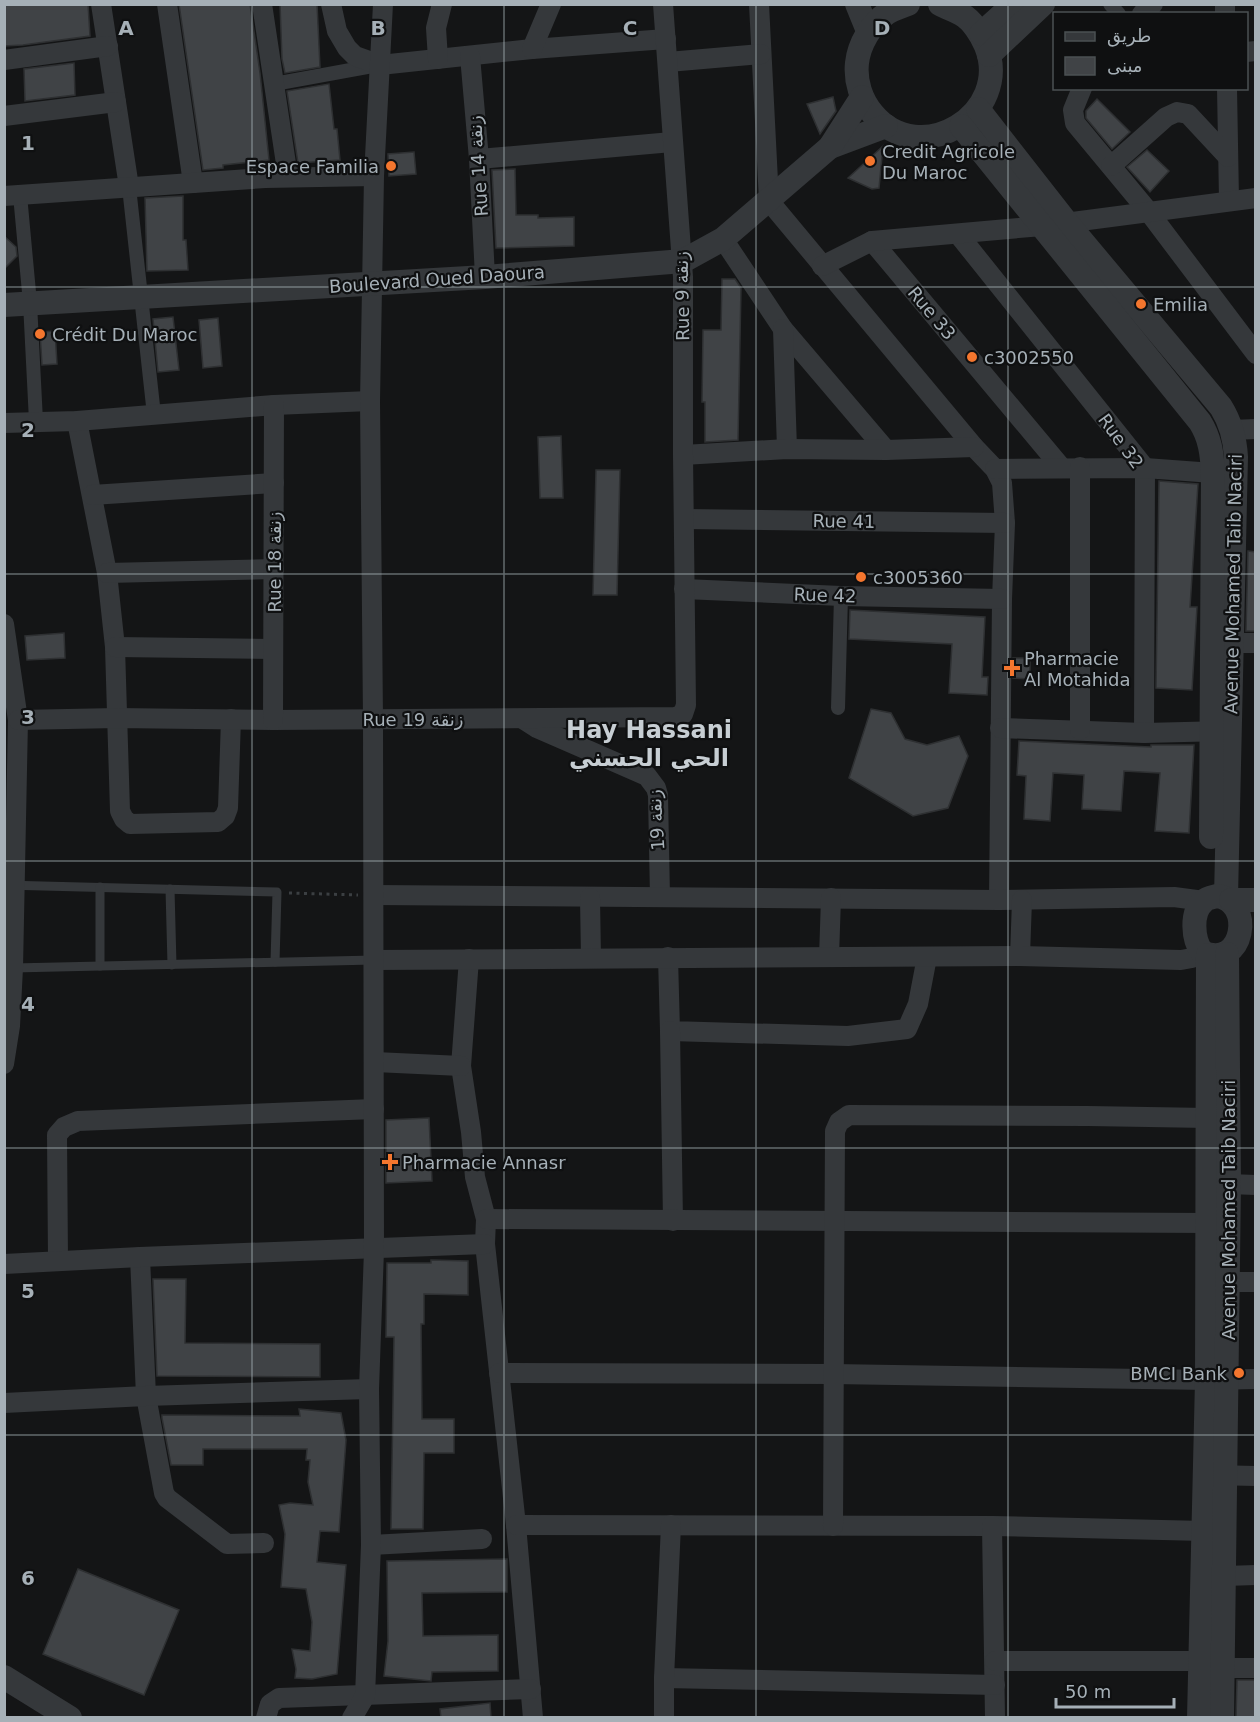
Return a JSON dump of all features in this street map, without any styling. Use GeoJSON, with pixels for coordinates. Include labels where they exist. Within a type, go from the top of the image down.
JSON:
{"type":"FeatureCollection","features":[{"type":"Feature","properties":{"kind":"street"},"geometry":{"type":"LineString","coordinates":[[101,4],[129,187],[154,415]]}},
{"type":"Feature","properties":{"kind":"street"},"geometry":{"type":"LineString","coordinates":[[167,4],[193,183]]}},
{"type":"Feature","properties":{"kind":"street"},"geometry":{"type":"LineString","coordinates":[[262,4],[288,177]]}},
{"type":"Feature","properties":{"kind":"street"},"geometry":{"type":"LineString","coordinates":[[331,4],[337,31],[347,48],[355,56],[380,65]]}},
{"type":"Feature","properties":{"kind":"street"},"geometry":{"type":"LineString","coordinates":[[352,1718],[365,1696],[371,1545],[369,1389],[374,1250],[375,1062],[370,401],[374,176],[383,4]]}},
{"type":"Feature","properties":{"kind":"street"},"geometry":{"type":"LineString","coordinates":[[438,59],[436,28],[442,4]]}},
{"type":"Feature","properties":{"kind":"street"},"geometry":{"type":"LineString","coordinates":[[531,49],[551,4]]}},
{"type":"Feature","properties":{"kind":"street","name":"Rue 9 زنقة"},"geometry":{"type":"LineString","coordinates":[[663,4],[683,261],[684,589]]}},
{"type":"Feature","properties":{"kind":"street"},"geometry":{"type":"LineString","coordinates":[[759,4],[769,201],[974,447],[995,469],[1002,483],[1005,523],[999,900]]}},
{"type":"Feature","properties":{"kind":"street"},"geometry":{"type":"LineString","coordinates":[[857,4],[868,31]]}},
{"type":"Feature","properties":{"kind":"street"},"geometry":{"type":"LineString","coordinates":[[908,4],[887,13],[868,31],[860,46],[856,64],[857,81],[868,108],[886,126],[904,134],[923,137],[943,134],[961,126],[978,109],[987,92],[991,73],[985,44],[963,15],[940,4]]}},
{"type":"Feature","properties":{"kind":"street"},"geometry":{"type":"LineString","coordinates":[[985,44],[1014,4]]}},
{"type":"Feature","properties":{"kind":"street"},"geometry":{"type":"LineString","coordinates":[[985,44],[1043,4]]}},
{"type":"Feature","properties":{"kind":"street"},"geometry":{"type":"LineString","coordinates":[[274,84],[380,65],[531,49],[666,39]]}},
{"type":"Feature","properties":{"kind":"street"},"geometry":{"type":"LineString","coordinates":[[4,60],[108,46]]}},
{"type":"Feature","properties":{"kind":"street"},"geometry":{"type":"LineString","coordinates":[[668,62],[761,54]]}},
{"type":"Feature","properties":{"kind":"street","name":"Rue 14 زنقة"},"geometry":{"type":"LineString","coordinates":[[470,56],[479,159],[485,277]]}},
{"type":"Feature","properties":{"kind":"street"},"geometry":{"type":"LineString","coordinates":[[1081,90],[1073,110],[1075,123],[1149,211],[1256,354]]}},
{"type":"Feature","properties":{"kind":"street"},"geometry":{"type":"LineString","coordinates":[[1227,90],[1229,200]]}},
{"type":"Feature","properties":{"kind":"street","name":"Boulevard Oued Daoura"},"geometry":{"type":"LineString","coordinates":[[4,305],[485,277],[683,261],[723,239],[830,147],[862,98]]}},
{"type":"Feature","properties":{"kind":"street"},"geometry":{"type":"LineString","coordinates":[[4,116],[116,102]]}},
{"type":"Feature","properties":{"kind":"street","name":"Avenue Mohamed Taib Naciri"},"geometry":{"type":"LineString","coordinates":[[978,109],[1067,223],[1229,419],[1244,430],[1236,457],[1244,643],[1221,731]]}},
{"type":"Feature","properties":{"kind":"street"},"geometry":{"type":"LineString","coordinates":[[1111,166],[1166,117],[1177,112],[1188,114],[1228,157]]}},
{"type":"Feature","properties":{"kind":"street","name":"Boulevard Oued Daoura"},"geometry":{"type":"LineString","coordinates":[[830,147],[886,126]]}},
{"type":"Feature","properties":{"kind":"street","name":"Avenue Mohamed Taib Naciri"},"geometry":{"type":"LineString","coordinates":[[961,126],[1200,422],[1212,448],[1221,731],[1218,899]]}},
{"type":"Feature","properties":{"kind":"street"},"geometry":{"type":"LineString","coordinates":[[479,159],[672,142]]}},
{"type":"Feature","properties":{"kind":"street"},"geometry":{"type":"LineString","coordinates":[[36,421],[30,303],[12,195],[288,177],[374,176]]}},
{"type":"Feature","properties":{"kind":"street"},"geometry":{"type":"LineString","coordinates":[[822,266],[872,241],[1042,226],[1256,198]]}},
{"type":"Feature","properties":{"kind":"street","name":"Rue 32"},"geometry":{"type":"LineString","coordinates":[[958,234],[1144,468],[1144,733]]}},
{"type":"Feature","properties":{"kind":"street"},"geometry":{"type":"LineString","coordinates":[[723,239],[783,329],[886,450]]}},
{"type":"Feature","properties":{"kind":"street","name":"Rue 33"},"geometry":{"type":"LineString","coordinates":[[872,241],[1070,467]]}},
{"type":"Feature","properties":{"kind":"street"},"geometry":{"type":"LineString","coordinates":[[783,329],[787,449]]}},
{"type":"Feature","properties":{"kind":"street"},"geometry":{"type":"LineString","coordinates":[[4,423],[370,401]]}},
{"type":"Feature","properties":{"kind":"street","name":"Rue 18 زنقة"},"geometry":{"type":"LineString","coordinates":[[273,720],[274,405]]}},
{"type":"Feature","properties":{"kind":"street"},"geometry":{"type":"LineString","coordinates":[[78,420],[107,573],[115,647],[120,812],[124,819],[130,824],[218,822],[225,816],[228,808],[231,719]]}},
{"type":"Feature","properties":{"kind":"street"},"geometry":{"type":"LineString","coordinates":[[683,455],[787,449],[886,450],[974,447]]}},
{"type":"Feature","properties":{"kind":"street"},"geometry":{"type":"LineString","coordinates":[[1070,467],[1080,730]]}},
{"type":"Feature","properties":{"kind":"street"},"geometry":{"type":"LineString","coordinates":[[995,469],[1144,468],[1213,472]]}},
{"type":"Feature","properties":{"kind":"street"},"geometry":{"type":"LineString","coordinates":[[92,495],[274,483]]}},
{"type":"Feature","properties":{"kind":"street","name":"Rue 41"},"geometry":{"type":"LineString","coordinates":[[684,519],[1005,523]]}},
{"type":"Feature","properties":{"kind":"street"},"geometry":{"type":"LineString","coordinates":[[107,573],[274,569]]}},
{"type":"Feature","properties":{"kind":"street","name":"Rue 19 زنقة"},"geometry":{"type":"LineString","coordinates":[[18,720],[679,717],[683,714],[686,705],[684,589]]}},
{"type":"Feature","properties":{"kind":"street","name":"Rue 42"},"geometry":{"type":"LineString","coordinates":[[684,589],[1002,600]]}},
{"type":"Feature","properties":{"kind":"street"},"geometry":{"type":"LineString","coordinates":[[838,708],[841,596]]}},
{"type":"Feature","properties":{"kind":"street"},"geometry":{"type":"LineString","coordinates":[[4,624],[10,696],[18,720],[10,885],[10,1026],[4,1064]]}},
{"type":"Feature","properties":{"kind":"street"},"geometry":{"type":"LineString","coordinates":[[115,647],[273,648]]}},
{"type":"Feature","properties":{"kind":"street","name":"19 زنقة"},"geometry":{"type":"LineString","coordinates":[[522,719],[537,728],[647,776],[653,781],[658,795],[660,897]]}},
{"type":"Feature","properties":{"kind":"street"},"geometry":{"type":"LineString","coordinates":[[1000,728],[1144,733],[1221,731]]}},
{"type":"Feature","properties":{"kind":"street"},"geometry":{"type":"LineString","coordinates":[[374,895],[999,900],[1174,897],[1256,900]]}},
{"type":"Feature","properties":{"kind":"street"},"geometry":{"type":"LineString","coordinates":[[590,898],[591,958]]}},
{"type":"Feature","properties":{"kind":"street"},"geometry":{"type":"LineString","coordinates":[[829,957],[831,898]]}},
{"type":"Feature","properties":{"kind":"street"},"geometry":{"type":"LineString","coordinates":[[374,960],[1020,956],[1181,960],[1225,951],[1238,939],[1240,926],[1238,911],[1218,899]]}},
{"type":"Feature","properties":{"kind":"street"},"geometry":{"type":"LineString","coordinates":[[1218,899],[1197,910],[1196,938],[1225,951]]}},
{"type":"Feature","properties":{"kind":"street"},"geometry":{"type":"LineString","coordinates":[[1020,956],[1022,900]]}},
{"type":"Feature","properties":{"kind":"street","name":"Avenue Mohamed Taib Naciri"},"geometry":{"type":"LineString","coordinates":[[1199,1718],[1211,1665],[1225,1575],[1216,1475],[1217,1380],[1208,1223],[1208,1119],[1225,951]]}},
{"type":"Feature","properties":{"kind":"street","name":"Avenue Mohamed Taib Naciri"},"geometry":{"type":"LineString","coordinates":[[1217,1380],[1228,1282],[1229,1184],[1225,951]]}},
{"type":"Feature","properties":{"kind":"street"},"geometry":{"type":"LineString","coordinates":[[668,957],[673,1221]]}},
{"type":"Feature","properties":{"kind":"street"},"geometry":{"type":"LineString","coordinates":[[670,1031],[848,1036],[907,1029],[918,1004],[927,957]]}},
{"type":"Feature","properties":{"kind":"street"},"geometry":{"type":"LineString","coordinates":[[469,959],[461,1066],[475,1177],[486,1220],[485,1244],[516,1525],[533,1718]]}},
{"type":"Feature","properties":{"kind":"street"},"geometry":{"type":"LineString","coordinates":[[375,1062],[461,1066]]}},
{"type":"Feature","properties":{"kind":"street"},"geometry":{"type":"LineString","coordinates":[[58,1260],[57,1135],[64,1127],[78,1121],[374,1109]]}},
{"type":"Feature","properties":{"kind":"street"},"geometry":{"type":"LineString","coordinates":[[833,1526],[835,1131],[839,1122],[849,1115],[1208,1119]]}},
{"type":"Feature","properties":{"kind":"street"},"geometry":{"type":"LineString","coordinates":[[1229,1184],[1256,1185]]}},
{"type":"Feature","properties":{"kind":"street"},"geometry":{"type":"LineString","coordinates":[[486,1220],[1208,1223]]}},
{"type":"Feature","properties":{"kind":"street"},"geometry":{"type":"LineString","coordinates":[[4,1264],[485,1244]]}},
{"type":"Feature","properties":{"kind":"street"},"geometry":{"type":"LineString","coordinates":[[141,1257],[146,1396],[162,1488],[167,1498],[227,1544],[264,1543]]}},
{"type":"Feature","properties":{"kind":"street"},"geometry":{"type":"LineString","coordinates":[[1228,1282],[1256,1282]]}},
{"type":"Feature","properties":{"kind":"street"},"geometry":{"type":"LineString","coordinates":[[499,1373],[1256,1379]]}},
{"type":"Feature","properties":{"kind":"street"},"geometry":{"type":"LineString","coordinates":[[4,1403],[369,1389]]}},
{"type":"Feature","properties":{"kind":"street"},"geometry":{"type":"LineString","coordinates":[[1216,1475],[1256,1476]]}},
{"type":"Feature","properties":{"kind":"street","name":"Avenue Mohamed Taib Naciri"},"geometry":{"type":"LineString","coordinates":[[1216,1475],[1204,1532],[1211,1665],[1222,1718]]}},
{"type":"Feature","properties":{"kind":"street"},"geometry":{"type":"LineString","coordinates":[[516,1525],[992,1526],[1204,1532]]}},
{"type":"Feature","properties":{"kind":"street"},"geometry":{"type":"LineString","coordinates":[[664,1718],[671,1525]]}},
{"type":"Feature","properties":{"kind":"street"},"geometry":{"type":"LineString","coordinates":[[992,1526],[995,1718]]}},
{"type":"Feature","properties":{"kind":"street"},"geometry":{"type":"LineString","coordinates":[[371,1545],[482,1539]]}},
{"type":"Feature","properties":{"kind":"street"},"geometry":{"type":"LineString","coordinates":[[1225,1575],[1256,1575]]}},
{"type":"Feature","properties":{"kind":"street"},"geometry":{"type":"LineString","coordinates":[[995,1661],[1256,1668]]}},
{"type":"Feature","properties":{"kind":"street"},"geometry":{"type":"LineString","coordinates":[[4,1677],[70,1718]]}},
{"type":"Feature","properties":{"kind":"street"},"geometry":{"type":"LineString","coordinates":[[664,1678],[995,1685]]}},
{"type":"Feature","properties":{"kind":"street"},"geometry":{"type":"LineString","coordinates":[[266,1718],[270,1704],[279,1698],[531,1689]]}},
{"type":"Feature","properties":{"kind":"street"},"geometry":{"type":"LineString","coordinates":[[4,1696],[39,1718]]}},
{"type":"Feature","properties":{"kind":"lane"},"geometry":{"type":"LineString","coordinates":[[10,885],[277,892],[275,962]]}},
{"type":"Feature","properties":{"kind":"lane"},"geometry":{"type":"LineString","coordinates":[[100,887],[100,966]]}},
{"type":"Feature","properties":{"kind":"lane"},"geometry":{"type":"LineString","coordinates":[[170,889],[172,964]]}},
{"type":"Feature","properties":{"kind":"lane"},"geometry":{"type":"LineString","coordinates":[[9,968],[374,960]]}},
{"type":"Feature","properties":{"kind":"path"},"geometry":{"type":"LineString","coordinates":[[277,892],[374,895]]}},
{"type":"Feature","properties":{"kind":"building"},"geometry":{"type":"Polygon","coordinates":[[[4,4],[88,4],[90,36],[4,46],[4,4]]]}},
{"type":"Feature","properties":{"kind":"building"},"geometry":{"type":"Polygon","coordinates":[[[179,4],[250,4],[269,160],[223,165],[223,168],[203,170],[179,4]]]}},
{"type":"Feature","properties":{"kind":"building"},"geometry":{"type":"Polygon","coordinates":[[[280,4],[317,4],[320,67],[285,73],[282,59],[280,4]]]}},
{"type":"Feature","properties":{"kind":"building"},"geometry":{"type":"Polygon","coordinates":[[[74,63],[75,95],[25,101],[24,69],[74,63]]]}},
{"type":"Feature","properties":{"kind":"building"},"geometry":{"type":"Polygon","coordinates":[[[329,84],[340,160],[298,163],[287,91],[329,84]]]}},
{"type":"Feature","properties":{"kind":"building"},"geometry":{"type":"Polygon","coordinates":[[[833,97],[836,111],[820,134],[807,104],[833,97]]]}},
{"type":"Feature","properties":{"kind":"building"},"geometry":{"type":"Polygon","coordinates":[[[1097,99],[1130,132],[1112,149],[1086,118],[1086,111],[1097,99]]]}},
{"type":"Feature","properties":{"kind":"building"},"geometry":{"type":"Polygon","coordinates":[[[883,146],[879,188],[872,189],[848,178],[883,146]]]}},
{"type":"Feature","properties":{"kind":"building"},"geometry":{"type":"Polygon","coordinates":[[[1147,150],[1169,171],[1150,192],[1127,167],[1147,150]]]}},
{"type":"Feature","properties":{"kind":"building"},"geometry":{"type":"Polygon","coordinates":[[[414,152],[416,174],[389,176],[388,154],[414,152]]]}},
{"type":"Feature","properties":{"kind":"building"},"geometry":{"type":"Polygon","coordinates":[[[515,169],[516,215],[538,215],[538,218],[574,217],[574,246],[496,248],[492,170],[515,169]]]}},
{"type":"Feature","properties":{"kind":"building"},"geometry":{"type":"Polygon","coordinates":[[[183,196],[183,240],[186,240],[188,270],[147,271],[145,198],[183,196]]]}},
{"type":"Feature","properties":{"kind":"building"},"geometry":{"type":"Polygon","coordinates":[[[4,236],[16,247],[17,256],[4,269],[4,236]]]}},
{"type":"Feature","properties":{"kind":"building"},"geometry":{"type":"Polygon","coordinates":[[[722,279],[735,279],[741,288],[738,440],[705,442],[705,402],[702,402],[703,330],[721,330],[722,279]]]}},
{"type":"Feature","properties":{"kind":"building"},"geometry":{"type":"Polygon","coordinates":[[[173,317],[179,370],[158,372],[153,319],[173,317]]]}},
{"type":"Feature","properties":{"kind":"building"},"geometry":{"type":"Polygon","coordinates":[[[218,318],[222,366],[203,368],[199,320],[218,318]]]}},
{"type":"Feature","properties":{"kind":"building"},"geometry":{"type":"Polygon","coordinates":[[[55,331],[57,364],[42,365],[40,332],[55,331]]]}},
{"type":"Feature","properties":{"kind":"building"},"geometry":{"type":"Polygon","coordinates":[[[561,436],[563,498],[540,498],[538,437],[561,436]]]}},
{"type":"Feature","properties":{"kind":"building"},"geometry":{"type":"Polygon","coordinates":[[[596,470],[620,470],[617,595],[593,595],[596,470]]]}},
{"type":"Feature","properties":{"kind":"building"},"geometry":{"type":"Polygon","coordinates":[[[1159,481],[1198,484],[1190,607],[1197,607],[1192,690],[1156,688],[1159,481]]]}},
{"type":"Feature","properties":{"kind":"building"},"geometry":{"type":"Polygon","coordinates":[[[1248,551],[1256,552],[1256,631],[1246,631],[1248,551]]]}},
{"type":"Feature","properties":{"kind":"building"},"geometry":{"type":"Polygon","coordinates":[[[850,610],[985,617],[982,677],[988,677],[987,695],[949,693],[952,644],[849,639],[850,610]]]}},
{"type":"Feature","properties":{"kind":"building"},"geometry":{"type":"Polygon","coordinates":[[[64,633],[65,658],[27,660],[25,636],[64,633]]]}},
{"type":"Feature","properties":{"kind":"building"},"geometry":{"type":"Polygon","coordinates":[[[1013,658],[1030,658],[1030,679],[1013,678],[1013,658]]]}},
{"type":"Feature","properties":{"kind":"building"},"geometry":{"type":"Polygon","coordinates":[[[871,709],[891,713],[905,739],[927,745],[959,736],[968,756],[948,808],[913,816],[849,778],[871,709]]]}},
{"type":"Feature","properties":{"kind":"building"},"geometry":{"type":"Polygon","coordinates":[[[1019,741],[1151,747],[1151,745],[1194,745],[1189,833],[1155,831],[1160,773],[1124,771],[1121,811],[1082,809],[1084,775],[1053,773],[1050,821],[1024,819],[1026,776],[1017,775],[1019,741]]]}},
{"type":"Feature","properties":{"kind":"building"},"geometry":{"type":"Polygon","coordinates":[[[429,1118],[432,1181],[386,1183],[386,1120],[429,1118]]]}},
{"type":"Feature","properties":{"kind":"building"},"geometry":{"type":"Polygon","coordinates":[[[431,1260],[468,1261],[468,1295],[424,1294],[424,1324],[421,1324],[422,1419],[454,1419],[454,1453],[424,1453],[423,1529],[391,1529],[394,1337],[386,1337],[387,1263],[431,1263],[431,1260]]]}},
{"type":"Feature","properties":{"kind":"building"},"geometry":{"type":"Polygon","coordinates":[[[153,1279],[186,1279],[185,1343],[320,1344],[320,1377],[157,1376],[153,1279]]]}},
{"type":"Feature","properties":{"kind":"building"},"geometry":{"type":"Polygon","coordinates":[[[299,1409],[341,1413],[346,1440],[339,1532],[320,1531],[317,1562],[346,1565],[337,1674],[312,1679],[295,1678],[296,1669],[292,1649],[310,1651],[312,1622],[306,1589],[281,1587],[285,1534],[279,1505],[290,1503],[313,1505],[308,1482],[310,1460],[306,1460],[307,1449],[203,1449],[203,1465],[171,1465],[162,1418],[162,1415],[300,1416],[299,1409]]]}},
{"type":"Feature","properties":{"kind":"building"},"geometry":{"type":"Polygon","coordinates":[[[507,1559],[507,1592],[422,1593],[423,1636],[498,1635],[498,1671],[432,1672],[431,1681],[384,1676],[388,1641],[387,1561],[507,1559]]]}},
{"type":"Feature","properties":{"kind":"building"},"geometry":{"type":"Polygon","coordinates":[[[78,1569],[179,1610],[144,1695],[43,1654],[78,1569]]]}},
{"type":"Feature","properties":{"kind":"building"},"geometry":{"type":"Polygon","coordinates":[[[1237,1680],[1256,1680],[1256,1718],[1236,1718],[1237,1680]]]}},
{"type":"Feature","properties":{"kind":"building"},"geometry":{"type":"Polygon","coordinates":[[[490,1703],[491,1718],[441,1718],[440,1709],[490,1703]]]}},
{"type":"Feature","properties":{"kind":"place","name":"Credit Agricole Du Maroc"},"geometry":{"type":"Point","coordinates":[870,161]}},
{"type":"Feature","properties":{"kind":"place","name":"Espace Familia"},"geometry":{"type":"Point","coordinates":[391,166]}},
{"type":"Feature","properties":{"kind":"place","name":"Emilia"},"geometry":{"type":"Point","coordinates":[1141,304]}},
{"type":"Feature","properties":{"kind":"place","name":"Crédit Du Maroc"},"geometry":{"type":"Point","coordinates":[40,334]}},
{"type":"Feature","properties":{"kind":"place","name":"c3002550"},"geometry":{"type":"Point","coordinates":[972,357]}},
{"type":"Feature","properties":{"kind":"place","name":"c3005360"},"geometry":{"type":"Point","coordinates":[861,577]}},
{"type":"Feature","properties":{"kind":"place","name":"Pharmacie Al Motahida"},"geometry":{"type":"Point","coordinates":[1012,668]}},
{"type":"Feature","properties":{"kind":"place","name":"Pharmacie Annasr"},"geometry":{"type":"Point","coordinates":[390,1162]}},
{"type":"Feature","properties":{"kind":"place","name":"BMCI Bank"},"geometry":{"type":"Point","coordinates":[1239,1373]}},
{"type":"Feature","properties":{"kind":"district","name":"Hay Hassani الحي الحسني"},"geometry":{"type":"Point","coordinates":[649,744]}}]}
